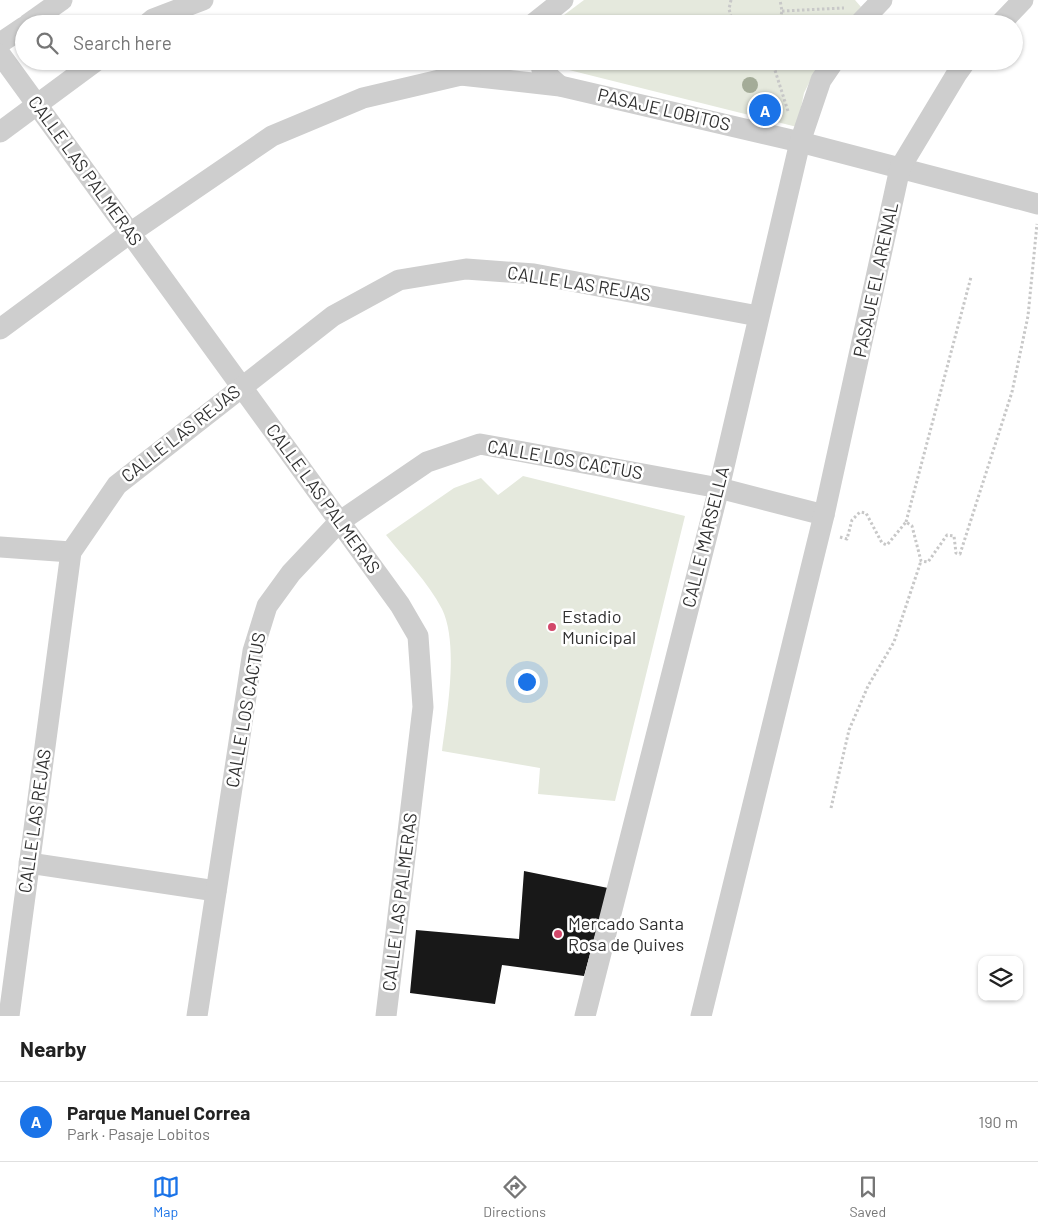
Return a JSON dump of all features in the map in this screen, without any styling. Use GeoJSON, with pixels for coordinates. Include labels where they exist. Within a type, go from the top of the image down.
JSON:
{"type":"FeatureCollection","features":[{"type":"Feature","properties":{"kind":"street"},"geometry":{"type":"LineString","coordinates":[[41,15],[62,0]]}},
{"type":"Feature","properties":{"kind":"street"},"geometry":{"type":"LineString","coordinates":[[164,15],[203,0]]}},
{"type":"Feature","properties":{"kind":"street"},"geometry":{"type":"LineString","coordinates":[[546,15],[563,0]]}},
{"type":"Feature","properties":{"kind":"street"},"geometry":{"type":"LineString","coordinates":[[855,15],[882,0]]}},
{"type":"Feature","properties":{"kind":"street"},"geometry":{"type":"LineString","coordinates":[[1009,15],[1023,0]]}},
{"type":"Feature","properties":{"kind":"street"},"geometry":{"type":"LineString","coordinates":[[0,43],[15,33]]}},
{"type":"Feature","properties":{"kind":"street","name":"CALLE LAS PALMERAS"},"geometry":{"type":"LineString","coordinates":[[0,54],[400,605],[418,636],[423,707],[386,1016]]}},
{"type":"Feature","properties":{"kind":"street"},"geometry":{"type":"LineString","coordinates":[[0,132],[84,70]]}},
{"type":"Feature","properties":{"kind":"street"},"geometry":{"type":"LineString","coordinates":[[0,329],[130,233],[272,136],[363,98],[461,75],[468,70]]}},
{"type":"Feature","properties":{"kind":"street"},"geometry":{"type":"LineString","coordinates":[[542,70],[560,86]]}},
{"type":"Feature","properties":{"kind":"street","name":"CALLE MARSELLA"},"geometry":{"type":"LineString","coordinates":[[585,1016],[719,488],[800,142],[821,80],[828,70]]}},
{"type":"Feature","properties":{"kind":"street","name":"PASAJE EL ARENAL"},"geometry":{"type":"LineString","coordinates":[[701,1016],[824,515],[900,168],[960,70]]}},
{"type":"Feature","properties":{"kind":"street","name":"PASAJE LOBITOS"},"geometry":{"type":"LineString","coordinates":[[461,75],[560,86],[800,142],[900,168],[1038,212]]}},
{"type":"Feature","properties":{"kind":"street","name":"CALLE LAS REJAS"},"geometry":{"type":"LineString","coordinates":[[9,1016],[71,552],[117,485],[333,316],[399,280],[466,269],[534,274],[758,316]]}},
{"type":"Feature","properties":{"kind":"street","name":"CALLE LOS CACTUS"},"geometry":{"type":"LineString","coordinates":[[197,1016],[253,651],[267,606],[291,573],[340,522],[427,462],[480,444],[719,488],[824,515]]}},
{"type":"Feature","properties":{"kind":"street"},"geometry":{"type":"LineString","coordinates":[[0,547],[71,552]]}},
{"type":"Feature","properties":{"kind":"street"},"geometry":{"type":"LineString","coordinates":[[30,863],[216,891]]}},
{"type":"Feature","properties":{"kind":"path"},"geometry":{"type":"LineString","coordinates":[[731,15],[729,9],[732,0]]}},
{"type":"Feature","properties":{"kind":"path"},"geometry":{"type":"LineString","coordinates":[[780,0],[781,15]]}},
{"type":"Feature","properties":{"kind":"path"},"geometry":{"type":"LineString","coordinates":[[782,11],[839,15]]}},
{"type":"Feature","properties":{"kind":"path"},"geometry":{"type":"LineString","coordinates":[[775,70],[800,142]]}},
{"type":"Feature","properties":{"kind":"path"},"geometry":{"type":"LineString","coordinates":[[921,560],[928,562],[948,536],[954,536],[956,553],[960,554],[1012,392],[1028,316],[1038,212]]}},
{"type":"Feature","properties":{"kind":"path"},"geometry":{"type":"LineString","coordinates":[[847,539],[852,520],[860,512],[866,514],[882,543],[887,545],[906,522],[971,277]]}},
{"type":"Feature","properties":{"kind":"path"},"geometry":{"type":"LineString","coordinates":[[830,808],[849,730],[868,686],[894,642],[921,560],[912,526],[906,522]]}},
{"type":"Feature","properties":{"kind":"shaded area"},"geometry":{"type":"Polygon","coordinates":[[[584,0],[855,0],[861,7],[854,15],[564,15],[584,0]]]}},
{"type":"Feature","properties":{"kind":"shaded area"},"geometry":{"type":"Polygon","coordinates":[[[569,70],[816,70],[804,93],[797,127],[569,70]]]}},
{"type":"Feature","properties":{"kind":"shaded area","name":"Estadio Municipal"},"geometry":{"type":"Polygon","coordinates":[[[523,476],[685,516],[615,801],[538,794],[540,768],[442,751],[451,659],[447,624],[442,609],[430,589],[386,535],[454,488],[481,478],[498,495],[523,476]]]}},
{"type":"Feature","properties":{"kind":"building","name":"Mercado Santa Rosa de Quives"},"geometry":{"type":"Polygon","coordinates":[[[524,871],[608,888],[584,976],[502,965],[495,1004],[410,993],[416,930],[519,939],[524,871]]]}},
{"type":"Feature","properties":{"kind":"place","name":"Parque Manuel Correa"},"geometry":{"type":"Point","coordinates":[765,110]}},
{"type":"Feature","properties":{"kind":"place","name":"Estadio Municipal"},"geometry":{"type":"Point","coordinates":[552,627]}},
{"type":"Feature","properties":{"kind":"place","name":"Mercado Santa Rosa de Quives"},"geometry":{"type":"Point","coordinates":[558,934]}}]}
